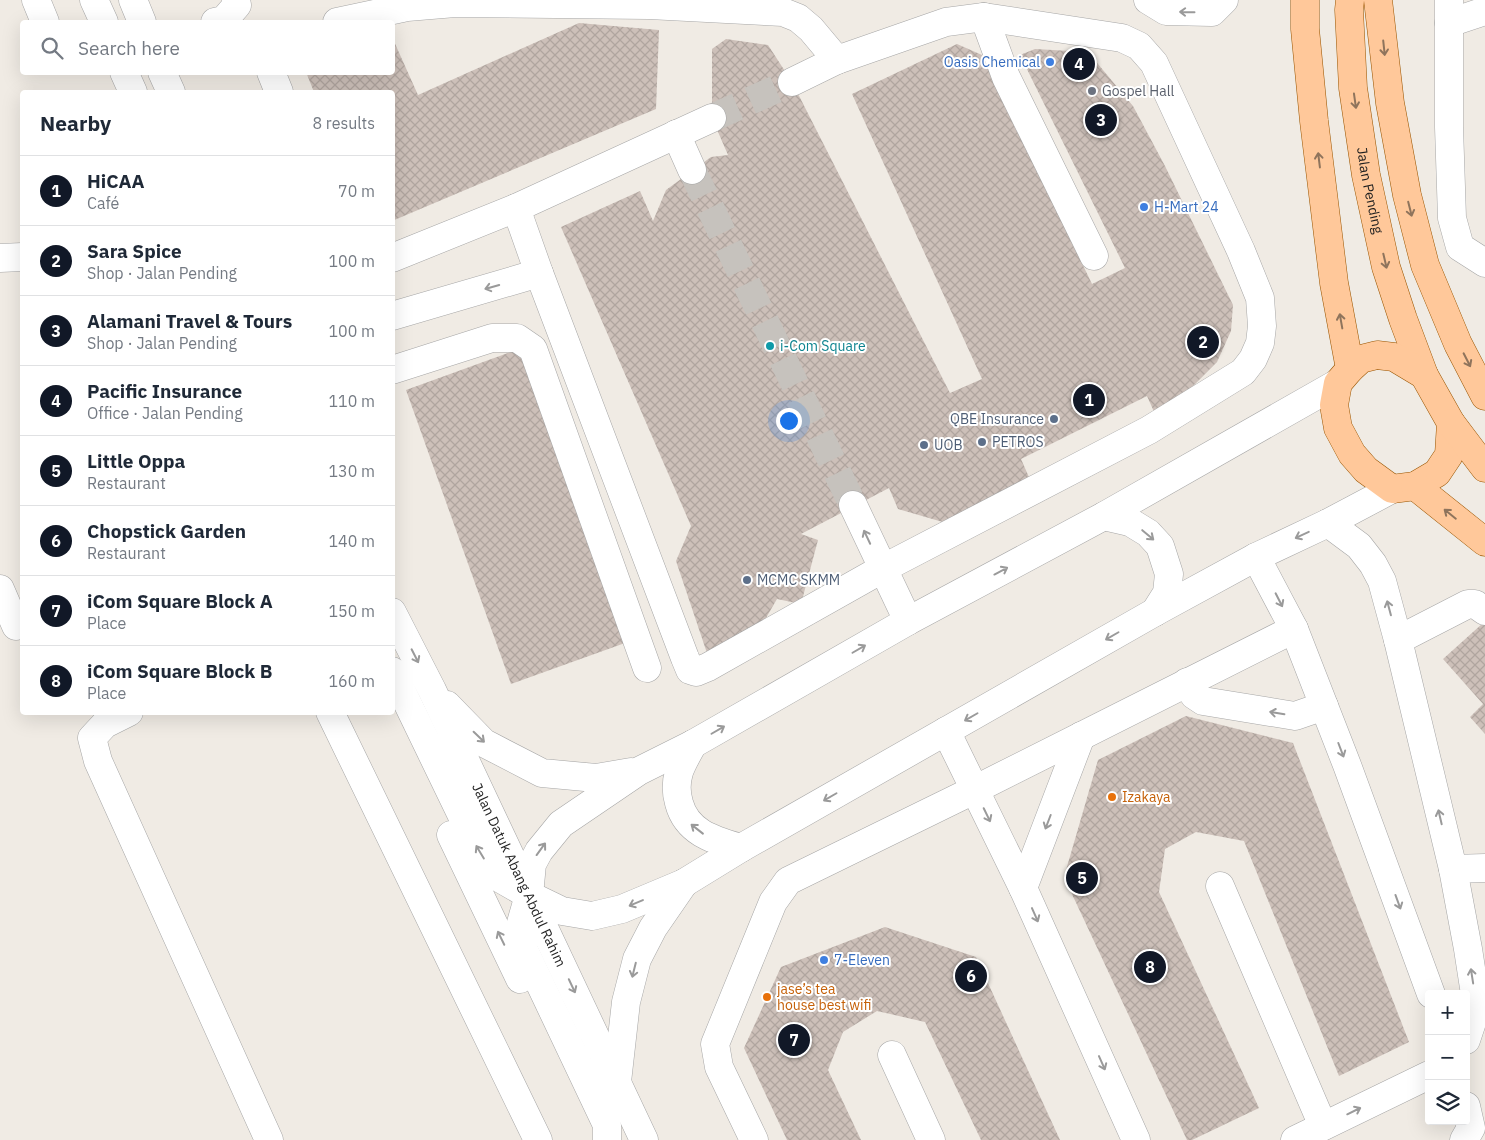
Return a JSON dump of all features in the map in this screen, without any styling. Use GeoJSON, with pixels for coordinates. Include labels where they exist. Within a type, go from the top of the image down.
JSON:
{"type":"FeatureCollection","features":[{"type":"Feature","properties":{"kind":"main road"},"geometry":{"type":"LineString","coordinates":[[1305,0],[1305,29],[1315,131],[1344,376],[1334,405],[1338,428],[1352,454],[1366,470],[1404,487],[1485,542]]}},
{"type":"Feature","properties":{"kind":"main road","name":"Jalan Pending"},"geometry":{"type":"LineString","coordinates":[[1350,0],[1353,88],[1366,175],[1386,267],[1403,320],[1424,375]]}},
{"type":"Feature","properties":{"kind":"main road"},"geometry":{"type":"LineString","coordinates":[[1378,0],[1390,103],[1407,195],[1425,265],[1458,344],[1485,396]]}},
{"type":"Feature","properties":{"kind":"main road"},"geometry":{"type":"LineString","coordinates":[[1344,376],[1361,359],[1377,355],[1394,357],[1424,375],[1452,423],[1485,468]]}},
{"type":"Feature","properties":{"kind":"main road"},"geometry":{"type":"LineString","coordinates":[[1404,487],[1437,473],[1449,455],[1452,423]]}},
{"type":"Feature","properties":{"kind":"street"},"geometry":{"type":"LineString","coordinates":[[36,0],[44,20]]}},
{"type":"Feature","properties":{"kind":"street"},"geometry":{"type":"LineString","coordinates":[[94,0],[103,20]]}},
{"type":"Feature","properties":{"kind":"street"},"geometry":{"type":"LineString","coordinates":[[133,0],[141,20]]}},
{"type":"Feature","properties":{"kind":"street"},"geometry":{"type":"LineString","coordinates":[[224,20],[237,5],[236,0]]}},
{"type":"Feature","properties":{"kind":"street"},"geometry":{"type":"LineString","coordinates":[[1148,0],[1166,11],[1212,12],[1224,0]]}},
{"type":"Feature","properties":{"kind":"street"},"geometry":{"type":"LineString","coordinates":[[344,20],[405,3],[649,5],[783,12],[798,18],[811,29],[837,60]]}},
{"type":"Feature","properties":{"kind":"street"},"geometry":{"type":"LineString","coordinates":[[1485,11],[1449,12],[1449,127],[1452,218],[1460,247],[1485,263]]}},
{"type":"Feature","properties":{"kind":"street"},"geometry":{"type":"LineString","coordinates":[[984,17],[1006,77],[1094,256]]}},
{"type":"Feature","properties":{"kind":"street"},"geometry":{"type":"LineString","coordinates":[[516,208],[690,670],[696,672],[882,569],[1149,430],[1243,372],[1253,359],[1260,343],[1262,326],[1260,298],[1241,251],[1154,63],[1140,46],[1122,38],[984,17],[946,22],[837,60],[792,82]]}},
{"type":"Feature","properties":{"kind":"street"},"geometry":{"type":"LineString","coordinates":[[125,75],[132,90]]}},
{"type":"Feature","properties":{"kind":"street"},"geometry":{"type":"LineString","coordinates":[[163,75],[169,90]]}},
{"type":"Feature","properties":{"kind":"street"},"geometry":{"type":"LineString","coordinates":[[272,75],[278,90]]}},
{"type":"Feature","properties":{"kind":"street"},"geometry":{"type":"LineString","coordinates":[[395,257],[516,208],[712,118]]}},
{"type":"Feature","properties":{"kind":"street"},"geometry":{"type":"LineString","coordinates":[[676,134],[692,170]]}},
{"type":"Feature","properties":{"kind":"street"},"geometry":{"type":"LineString","coordinates":[[0,258],[20,257]]}},
{"type":"Feature","properties":{"kind":"street"},"geometry":{"type":"LineString","coordinates":[[395,315],[539,273]]}},
{"type":"Feature","properties":{"kind":"street"},"geometry":{"type":"LineString","coordinates":[[395,369],[492,338],[517,338],[533,349],[647,668]]}},
{"type":"Feature","properties":{"kind":"street"},"geometry":{"type":"LineString","coordinates":[[607,1140],[607,1125],[524,950],[521,923],[529,895],[532,864],[539,851],[561,824],[639,771],[693,744],[908,621],[1104,516],[1344,376]]}},
{"type":"Feature","properties":{"kind":"street"},"geometry":{"type":"LineString","coordinates":[[395,677],[479,851],[496,876],[562,911],[592,916],[622,909],[684,883],[741,848],[1256,556],[1404,487]]}},
{"type":"Feature","properties":{"kind":"street"},"geometry":{"type":"LineString","coordinates":[[853,506],[908,621]]}},
{"type":"Feature","properties":{"kind":"street"},"geometry":{"type":"LineString","coordinates":[[1104,516],[1130,522],[1148,533],[1160,546],[1168,574],[1167,593],[1155,612]]}},
{"type":"Feature","properties":{"kind":"street"},"geometry":{"type":"LineString","coordinates":[[1328,523],[1358,546],[1374,564],[1382,581],[1398,640],[1452,869],[1468,949],[1477,1007],[1468,1035]]}},
{"type":"Feature","properties":{"kind":"street"},"geometry":{"type":"LineString","coordinates":[[1256,556],[1294,629],[1430,990]]}},
{"type":"Feature","properties":{"kind":"street"},"geometry":{"type":"LineString","coordinates":[[0,589],[13,628]]}},
{"type":"Feature","properties":{"kind":"street"},"geometry":{"type":"LineString","coordinates":[[1398,640],[1468,604],[1475,604],[1485,611]]}},
{"type":"Feature","properties":{"kind":"street","name":"Jalan Datuk Abang Abdul Rahim"},"geometry":{"type":"LineString","coordinates":[[395,618],[432,690],[644,1140]]}},
{"type":"Feature","properties":{"kind":"street"},"geometry":{"type":"LineString","coordinates":[[754,1140],[719,1067],[714,1044],[773,902],[788,881],[1294,629]]}},
{"type":"Feature","properties":{"kind":"street"},"geometry":{"type":"LineString","coordinates":[[1188,682],[1194,695],[1203,701],[1296,716],[1324,706]]}},
{"type":"Feature","properties":{"kind":"street"},"geometry":{"type":"LineString","coordinates":[[432,690],[484,743],[542,773],[596,778],[639,771]]}},
{"type":"Feature","properties":{"kind":"street"},"geometry":{"type":"LineString","coordinates":[[395,694],[449,830],[597,1140]]}},
{"type":"Feature","properties":{"kind":"street"},"geometry":{"type":"LineString","coordinates":[[123,715],[104,724],[92,738],[98,761],[269,1140]]}},
{"type":"Feature","properties":{"kind":"street"},"geometry":{"type":"LineString","coordinates":[[331,715],[538,1140]]}},
{"type":"Feature","properties":{"kind":"street"},"geometry":{"type":"LineString","coordinates":[[946,731],[1023,888],[1136,1140]]}},
{"type":"Feature","properties":{"kind":"street"},"geometry":{"type":"LineString","coordinates":[[1023,888],[1081,736]]}},
{"type":"Feature","properties":{"kind":"street"},"geometry":{"type":"LineString","coordinates":[[693,744],[679,773],[676,792],[685,818],[695,830],[711,839],[741,848]]}},
{"type":"Feature","properties":{"kind":"street"},"geometry":{"type":"LineString","coordinates":[[1452,869],[1485,868]]}},
{"type":"Feature","properties":{"kind":"street"},"geometry":{"type":"LineString","coordinates":[[617,1082],[626,1002],[637,958],[653,928],[684,883]]}},
{"type":"Feature","properties":{"kind":"street"},"geometry":{"type":"LineString","coordinates":[[1220,886],[1324,1126]]}},
{"type":"Feature","properties":{"kind":"street"},"geometry":{"type":"LineString","coordinates":[[892,1055],[931,1140]]}},
{"type":"Feature","properties":{"kind":"street"},"geometry":{"type":"LineString","coordinates":[[1295,1140],[1425,1076]]}},
{"type":"Feature","properties":{"kind":"street"},"geometry":{"type":"LineString","coordinates":[[1464,1140],[1471,1128],[1470,1124]]}},
{"type":"Feature","properties":{"kind":"building"},"geometry":{"type":"Polygon","coordinates":[[[579,23],[659,30],[656,109],[395,220],[395,90],[313,90],[307,75],[395,75],[395,44],[418,95],[579,23]]]}},
{"type":"Feature","properties":{"kind":"building","name":"i-Com Square"},"geometry":{"type":"Polygon","coordinates":[[[726,39],[768,45],[792,82],[950,393],[982,379],[852,94],[957,44],[982,55],[1092,284],[1125,268],[1020,55],[1035,49],[1088,52],[1133,106],[1165,166],[1233,305],[1231,331],[1217,362],[1180,399],[1155,414],[1147,396],[1021,459],[1032,484],[953,525],[898,509],[889,488],[801,534],[818,540],[801,604],[777,599],[756,635],[709,659],[676,561],[691,526],[561,227],[640,191],[653,221],[666,190],[711,157],[728,155],[712,118],[712,49],[726,39]]]}},
{"type":"Feature","properties":{"kind":"building"},"geometry":{"type":"Polygon","coordinates":[[[519,349],[625,643],[511,684],[406,390],[519,349]]]}},
{"type":"Feature","properties":{"kind":"building"},"geometry":{"type":"Polygon","coordinates":[[[1483,623],[1485,625],[1485,734],[1470,717],[1483,704],[1443,659],[1483,623]]]}},
{"type":"Feature","properties":{"kind":"building"},"geometry":{"type":"Polygon","coordinates":[[[1186,716],[1293,743],[1409,1042],[1339,1076],[1244,841],[1196,832],[1165,849],[1159,892],[1259,1108],[1192,1140],[1187,1140],[1064,877],[1098,760],[1186,716]]]}},
{"type":"Feature","properties":{"kind":"building"},"geometry":{"type":"Polygon","coordinates":[[[885,927],[976,957],[1060,1140],[981,1140],[925,1022],[877,1011],[843,1032],[828,1070],[861,1140],[787,1140],[744,1048],[781,967],[885,927]]]}},
{"type":"Feature","properties":{"kind":"tunnel"},"geometry":{"type":"LineString","coordinates":[[712,118],[792,82]]}},
{"type":"Feature","properties":{"kind":"tunnel"},"geometry":{"type":"LineString","coordinates":[[692,170],[853,505]]}},
{"type":"Feature","properties":{"kind":"place","name":"Oasis Chemical"},"geometry":{"type":"Point","coordinates":[1050,62]}},
{"type":"Feature","properties":{"kind":"place","name":"Pacific Insurance"},"geometry":{"type":"Point","coordinates":[1079,64]}},
{"type":"Feature","properties":{"kind":"place","name":"Gospel Hall"},"geometry":{"type":"Point","coordinates":[1092,91]}},
{"type":"Feature","properties":{"kind":"place","name":"Alamani Travel & Tours"},"geometry":{"type":"Point","coordinates":[1101,120]}},
{"type":"Feature","properties":{"kind":"place","name":"H-Mart 24"},"geometry":{"type":"Point","coordinates":[1144,207]}},
{"type":"Feature","properties":{"kind":"place","name":"Sara Spice"},"geometry":{"type":"Point","coordinates":[1203,342]}},
{"type":"Feature","properties":{"kind":"place","name":"i-Com Square"},"geometry":{"type":"Point","coordinates":[770,346]}},
{"type":"Feature","properties":{"kind":"place","name":"HiCAA"},"geometry":{"type":"Point","coordinates":[1089,400]}},
{"type":"Feature","properties":{"kind":"place","name":"QBE Insurance"},"geometry":{"type":"Point","coordinates":[1054,419]}},
{"type":"Feature","properties":{"kind":"place","name":"PETROS"},"geometry":{"type":"Point","coordinates":[982,442]}},
{"type":"Feature","properties":{"kind":"place","name":"UOB"},"geometry":{"type":"Point","coordinates":[924,445]}},
{"type":"Feature","properties":{"kind":"place","name":"MCMC SKMM"},"geometry":{"type":"Point","coordinates":[747,580]}},
{"type":"Feature","properties":{"kind":"place","name":"Izakaya"},"geometry":{"type":"Point","coordinates":[1112,797]}},
{"type":"Feature","properties":{"kind":"place","name":"Little Oppa"},"geometry":{"type":"Point","coordinates":[1082,878]}},
{"type":"Feature","properties":{"kind":"place","name":"7-Eleven"},"geometry":{"type":"Point","coordinates":[824,960]}},
{"type":"Feature","properties":{"kind":"place","name":"iCom Square Block B"},"geometry":{"type":"Point","coordinates":[1150,967]}},
{"type":"Feature","properties":{"kind":"place","name":"Chopstick Garden"},"geometry":{"type":"Point","coordinates":[971,976]}},
{"type":"Feature","properties":{"kind":"place","name":"jase’s tea house best wifi"},"geometry":{"type":"Point","coordinates":[767,997]}},
{"type":"Feature","properties":{"kind":"place","name":"iCom Square Block A"},"geometry":{"type":"Point","coordinates":[794,1040]}}]}
